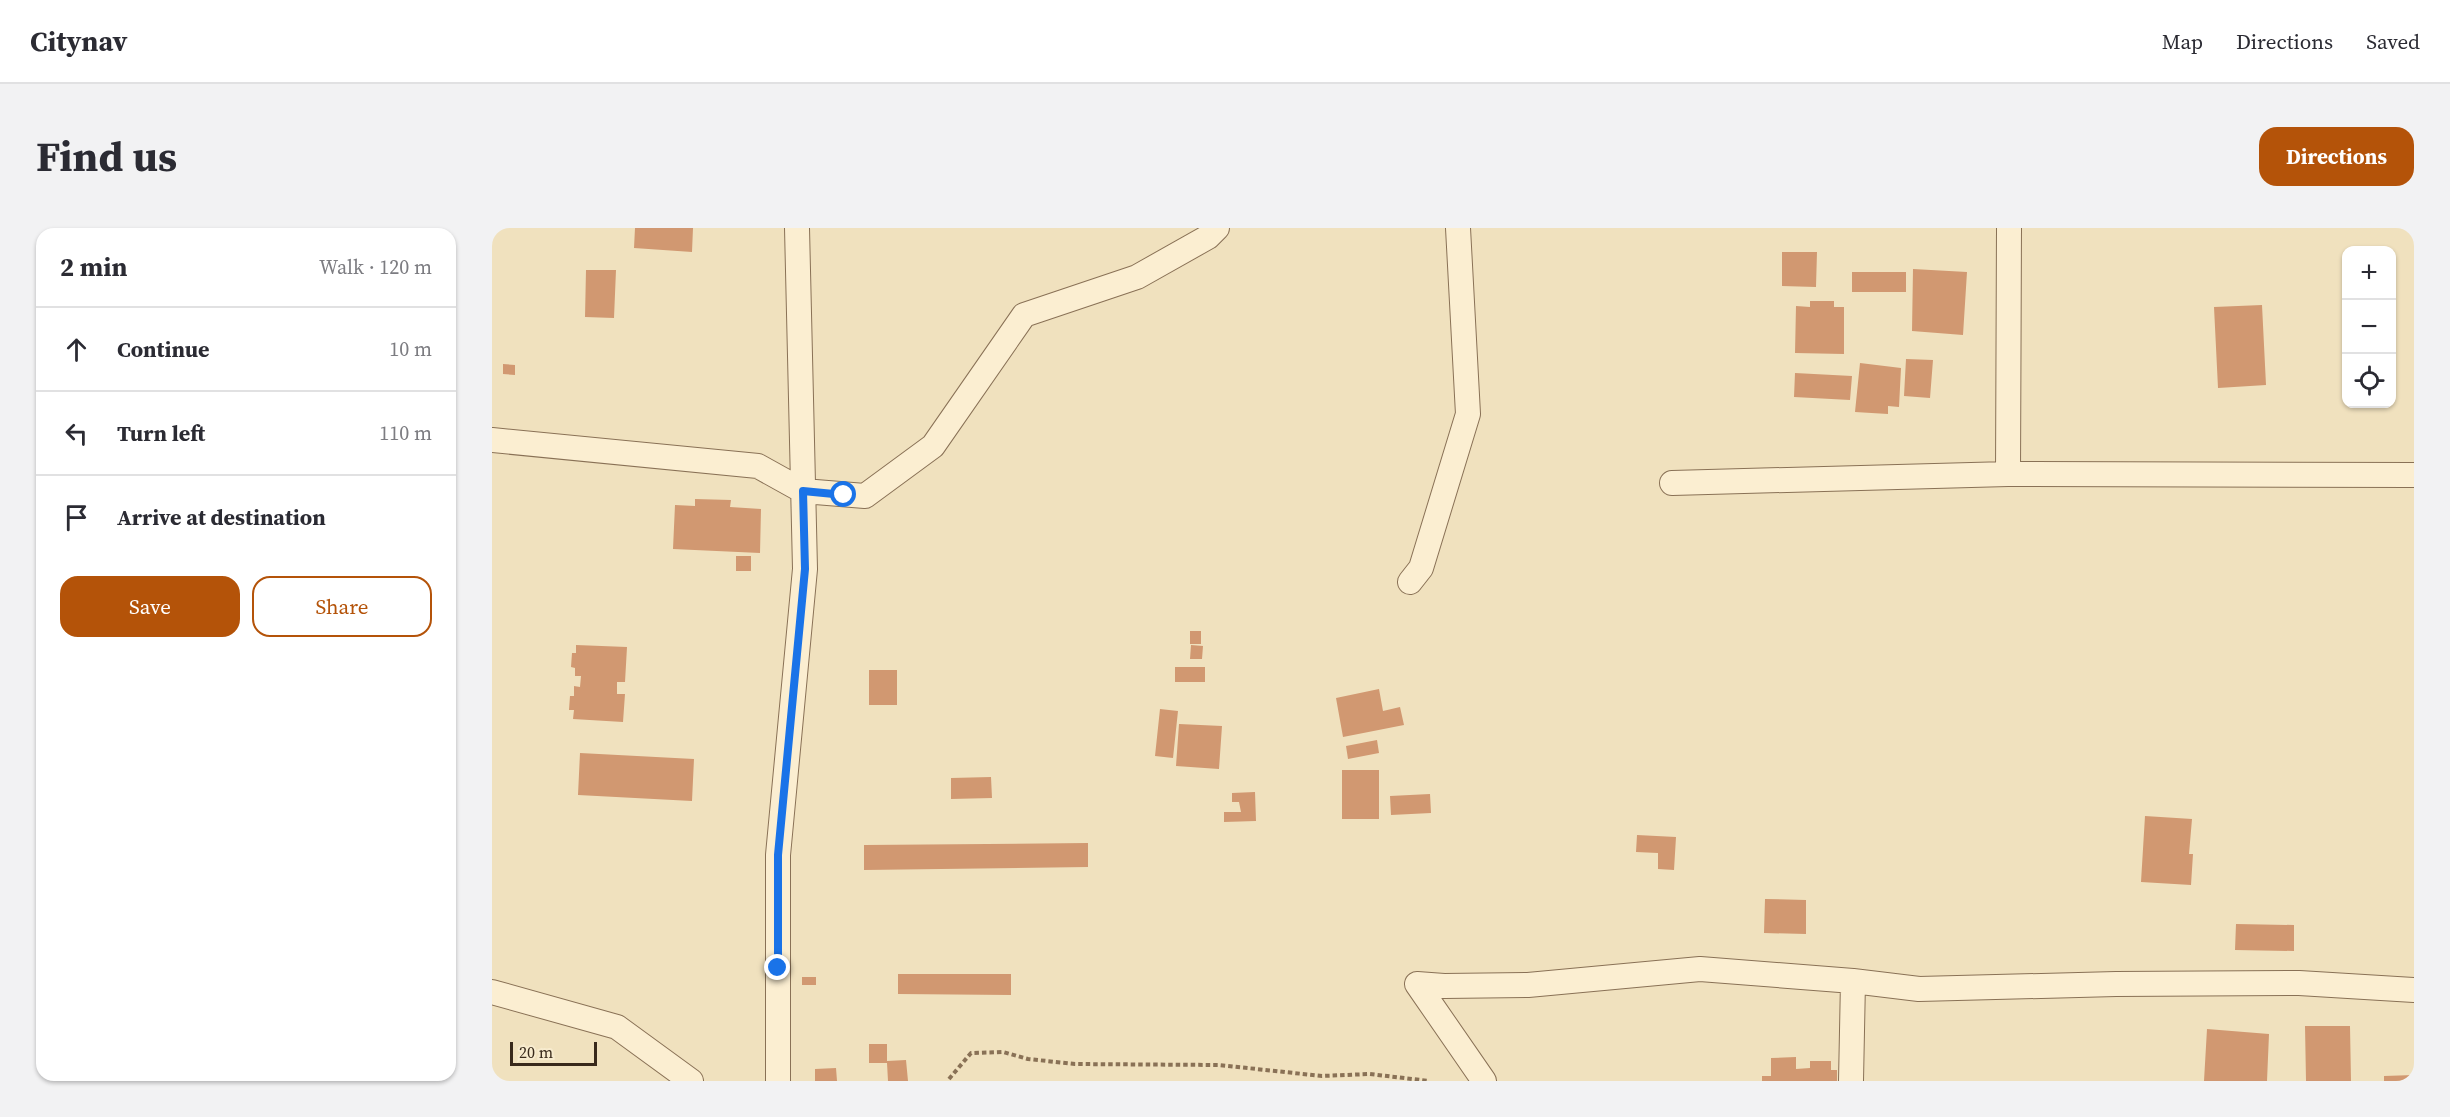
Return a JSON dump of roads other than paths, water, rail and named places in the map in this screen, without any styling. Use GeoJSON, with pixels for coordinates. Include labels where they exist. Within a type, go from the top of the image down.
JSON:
{"type":"FeatureCollection","features":[{"type":"Feature","properties":{"kind":"street"},"geometry":{"type":"LineString","coordinates":[[778,1081],[778,855],[805,569],[797,228]]}},
{"type":"Feature","properties":{"kind":"street"},"geometry":{"type":"LineString","coordinates":[[492,440],[758,466],[803,491],[865,496],[933,446],[1024,315],[1137,277],[1208,237],[1216,228]]}},
{"type":"Feature","properties":{"kind":"street"},"geometry":{"type":"LineString","coordinates":[[1410,582],[1421,568],[1468,414],[1458,228]]}},
{"type":"Feature","properties":{"kind":"street"},"geometry":{"type":"LineString","coordinates":[[2008,474],[2009,228]]}},
{"type":"Feature","properties":{"kind":"street"},"geometry":{"type":"LineString","coordinates":[[1672,483],[2008,474],[2414,475]]}},
{"type":"Feature","properties":{"kind":"street"},"geometry":{"type":"LineString","coordinates":[[1484,1081],[1417,984],[1528,985],[1700,969],[1852,981],[1919,989],[2104,984],[2299,983],[2414,990]]}},
{"type":"Feature","properties":{"kind":"street"},"geometry":{"type":"LineString","coordinates":[[1851,1081],[1852,981]]}},
{"type":"Feature","properties":{"kind":"street"},"geometry":{"type":"LineString","coordinates":[[492,992],[617,1027],[691,1081]]}}]}
